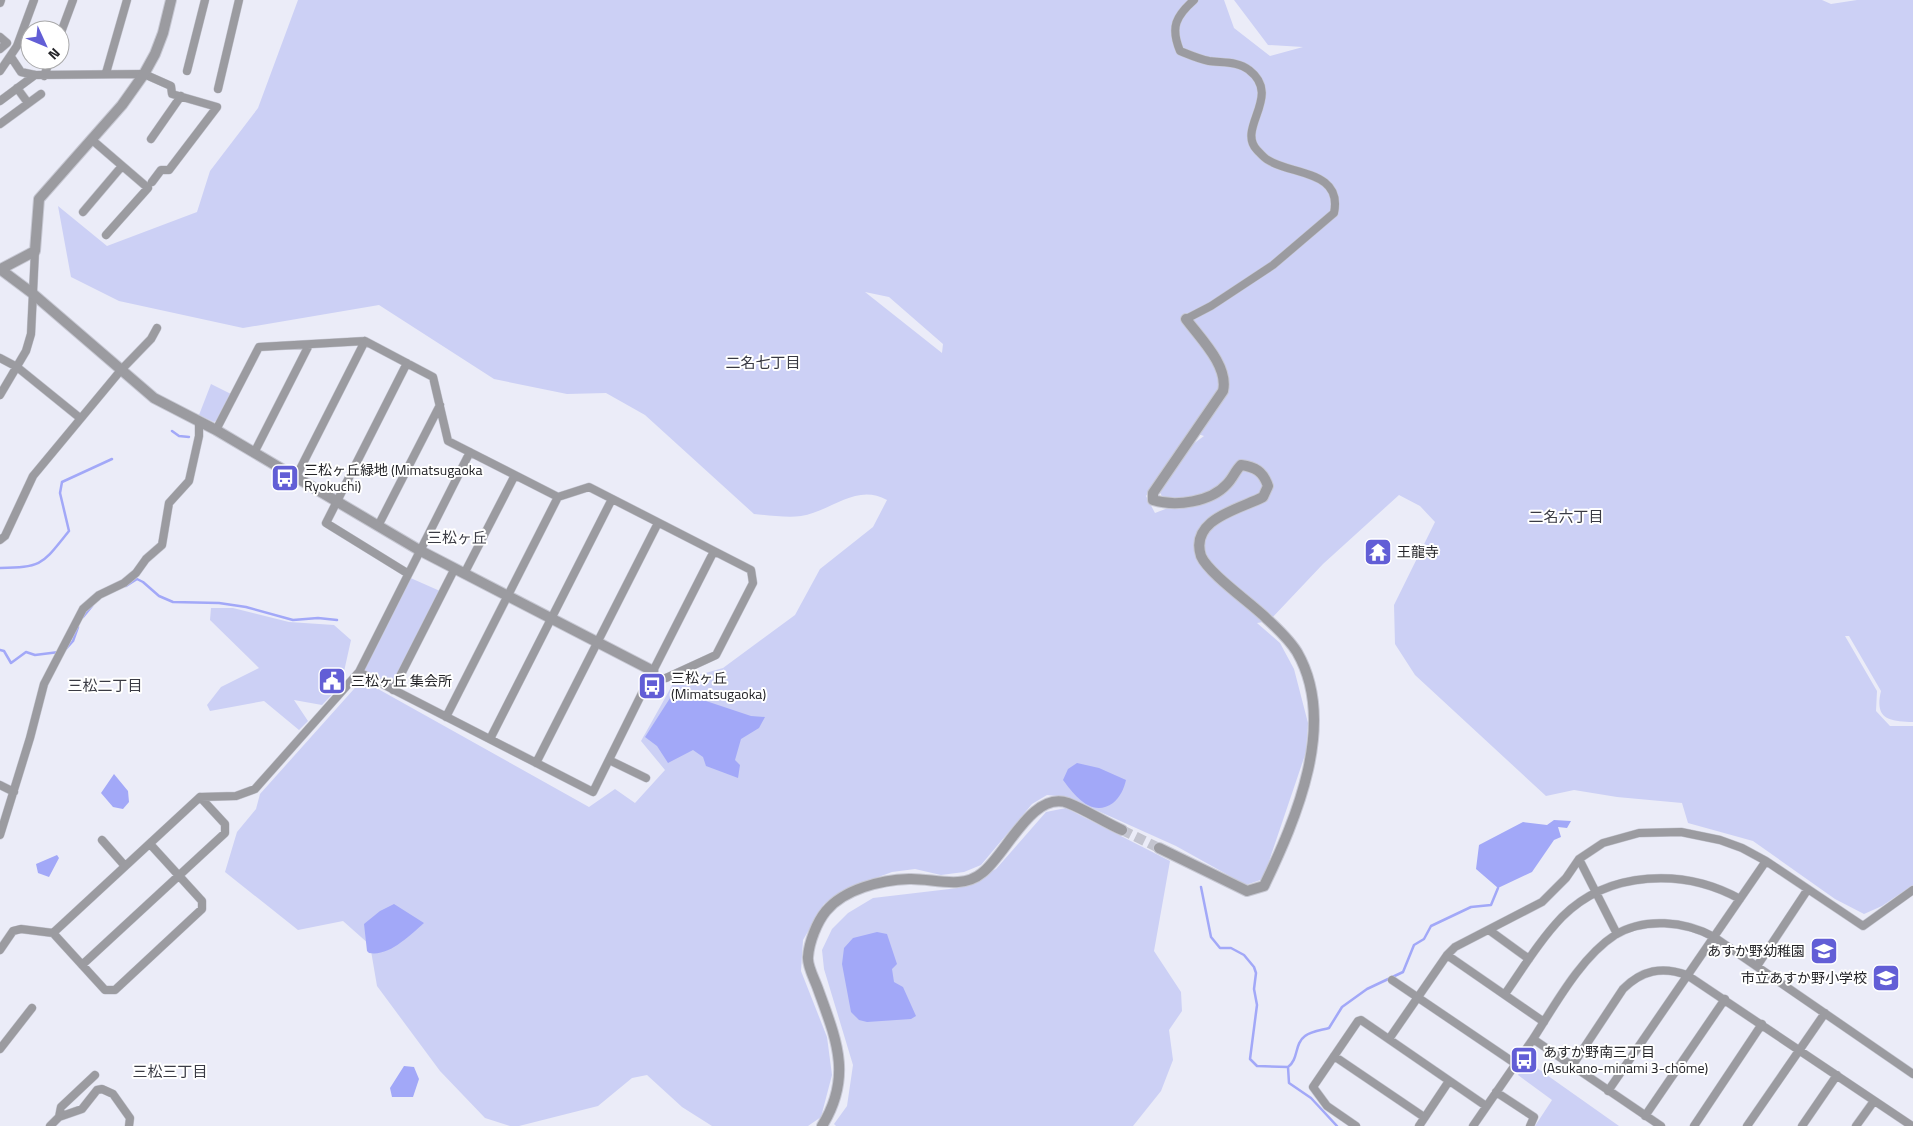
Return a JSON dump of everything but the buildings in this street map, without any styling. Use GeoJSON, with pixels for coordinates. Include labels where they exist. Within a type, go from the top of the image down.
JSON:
{"type":"FeatureCollection","features":[{"type":"Feature","properties":{"kind":"street"},"geometry":{"type":"LineString","coordinates":[[0,70],[17,46],[34,0]]}},
{"type":"Feature","properties":{"kind":"street"},"geometry":{"type":"LineString","coordinates":[[66,20],[73,0]]}},
{"type":"Feature","properties":{"kind":"street"},"geometry":{"type":"LineString","coordinates":[[106,73],[127,0]]}},
{"type":"Feature","properties":{"kind":"street"},"geometry":{"type":"LineString","coordinates":[[0,395],[26,351],[31,334],[38,199],[122,105],[144,74],[155,54],[163,33],[171,0]]}},
{"type":"Feature","properties":{"kind":"street"},"geometry":{"type":"LineString","coordinates":[[187,71],[205,0]]}},
{"type":"Feature","properties":{"kind":"street"},"geometry":{"type":"LineString","coordinates":[[218,89],[239,0]]}},
{"type":"Feature","properties":{"kind":"street"},"geometry":{"type":"LineString","coordinates":[[1159,848],[1247,891],[1264,886],[1281,852],[1305,778],[1314,741],[1309,687],[1302,661],[1296,650],[1265,617],[1211,569],[1202,556],[1203,532],[1214,519],[1263,497],[1268,486],[1263,475],[1254,467],[1241,465],[1228,483],[1197,501],[1189,503],[1153,500],[1153,493],[1223,391],[1225,382],[1216,360],[1186,319],[1211,306],[1274,265],[1334,213],[1336,204],[1332,190],[1324,183],[1305,172],[1267,160],[1254,148],[1250,133],[1262,95],[1260,85],[1249,70],[1233,64],[1198,58],[1180,50],[1175,35],[1176,24],[1184,8],[1194,0]]}},
{"type":"Feature","properties":{"kind":"street"},"geometry":{"type":"LineString","coordinates":[[0,37],[8,43],[17,46]]}},
{"type":"Feature","properties":{"kind":"street"},"geometry":{"type":"LineString","coordinates":[[0,49],[8,43]]}},
{"type":"Feature","properties":{"kind":"street"},"geometry":{"type":"LineString","coordinates":[[11,57],[21,72],[40,75],[144,74],[171,86],[172,94],[217,107],[169,170],[162,170],[152,182]]}},
{"type":"Feature","properties":{"kind":"street"},"geometry":{"type":"LineString","coordinates":[[0,101],[17,88],[40,75],[43,70]]}},
{"type":"Feature","properties":{"kind":"street"},"geometry":{"type":"LineString","coordinates":[[17,88],[28,103]]}},
{"type":"Feature","properties":{"kind":"street"},"geometry":{"type":"LineString","coordinates":[[0,124],[41,94]]}},
{"type":"Feature","properties":{"kind":"street"},"geometry":{"type":"LineString","coordinates":[[151,139],[181,96]]}},
{"type":"Feature","properties":{"kind":"street"},"geometry":{"type":"LineString","coordinates":[[90,139],[148,188],[106,235]]}},
{"type":"Feature","properties":{"kind":"street"},"geometry":{"type":"LineString","coordinates":[[83,212],[122,166]]}},
{"type":"Feature","properties":{"kind":"street"},"geometry":{"type":"LineString","coordinates":[[35,251],[0,269],[32,293],[154,398],[216,430],[459,572],[654,671]]}},
{"type":"Feature","properties":{"kind":"street"},"geometry":{"type":"LineString","coordinates":[[0,540],[5,536],[32,476],[121,370],[151,339],[157,328]]}},
{"type":"Feature","properties":{"kind":"street"},"geometry":{"type":"LineString","coordinates":[[296,478],[365,342]]}},
{"type":"Feature","properties":{"kind":"street"},"geometry":{"type":"LineString","coordinates":[[216,430],[259,347],[365,342],[433,377],[448,441],[558,497],[589,487],[751,570],[753,583],[716,655],[666,678],[648,681]]}},
{"type":"Feature","properties":{"kind":"street"},"geometry":{"type":"LineString","coordinates":[[254,453],[309,345]]}},
{"type":"Feature","properties":{"kind":"street"},"geometry":{"type":"LineString","coordinates":[[0,358],[17,367],[80,418]]}},
{"type":"Feature","properties":{"kind":"street"},"geometry":{"type":"LineString","coordinates":[[407,573],[326,524],[408,363]]}},
{"type":"Feature","properties":{"kind":"street"},"geometry":{"type":"LineString","coordinates":[[378,526],[440,405]]}},
{"type":"Feature","properties":{"kind":"street"},"geometry":{"type":"LineString","coordinates":[[0,835],[44,684],[83,609],[99,595],[124,583],[136,574],[146,559],[162,545],[169,503],[189,482],[199,436],[199,421]]}},
{"type":"Feature","properties":{"kind":"street"},"geometry":{"type":"LineString","coordinates":[[53,933],[200,798],[236,796],[254,789],[359,672],[407,573],[470,452]]}},
{"type":"Feature","properties":{"kind":"street"},"geometry":{"type":"LineString","coordinates":[[393,690],[515,475]]}},
{"type":"Feature","properties":{"kind":"street"},"geometry":{"type":"LineString","coordinates":[[446,717],[558,497]]}},
{"type":"Feature","properties":{"kind":"street"},"geometry":{"type":"LineString","coordinates":[[490,739],[612,499]]}},
{"type":"Feature","properties":{"kind":"street"},"geometry":{"type":"LineString","coordinates":[[536,763],[658,523]]}},
{"type":"Feature","properties":{"kind":"street"},"geometry":{"type":"LineString","coordinates":[[359,672],[593,792],[714,551]]}},
{"type":"Feature","properties":{"kind":"street"},"geometry":{"type":"LineString","coordinates":[[608,760],[646,778]]}},
{"type":"Feature","properties":{"kind":"street"},"geometry":{"type":"LineString","coordinates":[[0,785],[14,792]]}},
{"type":"Feature","properties":{"kind":"street"},"geometry":{"type":"LineString","coordinates":[[82,965],[224,833],[225,824],[200,798]]}},
{"type":"Feature","properties":{"kind":"street"},"geometry":{"type":"LineString","coordinates":[[822,1126],[833,1106],[840,1076],[839,1058],[829,1020],[808,958],[811,943],[826,912],[845,895],[882,882],[908,879],[938,882],[964,881],[981,875],[995,861],[1034,810],[1044,803],[1066,802],[1122,830]]}},
{"type":"Feature","properties":{"kind":"street"},"geometry":{"type":"LineString","coordinates":[[1389,1039],[1447,955],[1463,941],[1489,930],[1542,902],[1566,878],[1579,860],[1588,852],[1611,840],[1640,832],[1681,832],[1720,840],[1742,848],[1766,861],[1863,926],[1913,890]]}},
{"type":"Feature","properties":{"kind":"street"},"geometry":{"type":"LineString","coordinates":[[102,840],[125,866]]}},
{"type":"Feature","properties":{"kind":"street"},"geometry":{"type":"LineString","coordinates":[[0,950],[12,931],[21,929],[53,933],[105,990],[115,990],[202,909],[202,901],[150,844]]}},
{"type":"Feature","properties":{"kind":"street"},"geometry":{"type":"LineString","coordinates":[[1579,860],[1617,934]]}},
{"type":"Feature","properties":{"kind":"street"},"geometry":{"type":"LineString","coordinates":[[1608,1091],[1766,861]]}},
{"type":"Feature","properties":{"kind":"street"},"geometry":{"type":"LineString","coordinates":[[1505,994],[1529,959],[1563,916],[1596,894],[1633,880],[1660,878],[1693,880],[1725,891],[1740,899]]}},
{"type":"Feature","properties":{"kind":"street"},"geometry":{"type":"LineString","coordinates":[[1757,966],[1808,890]]}},
{"type":"Feature","properties":{"kind":"street"},"geometry":{"type":"LineString","coordinates":[[1473,1126],[1584,966],[1617,934],[1641,926],[1666,923],[1696,929],[1714,937],[1913,1074]]}},
{"type":"Feature","properties":{"kind":"street"},"geometry":{"type":"LineString","coordinates":[[1489,930],[1529,959]]}},
{"type":"Feature","properties":{"kind":"street"},"geometry":{"type":"LineString","coordinates":[[1447,955],[1544,1022]]}},
{"type":"Feature","properties":{"kind":"street"},"geometry":{"type":"LineString","coordinates":[[1572,1066],[1623,989],[1632,980],[1658,969],[1669,969],[1687,975],[1912,1126]]}},
{"type":"Feature","properties":{"kind":"street"},"geometry":{"type":"LineString","coordinates":[[1392,980],[1516,1064]]}},
{"type":"Feature","properties":{"kind":"street"},"geometry":{"type":"LineString","coordinates":[[1645,1116],[1725,1000]]}},
{"type":"Feature","properties":{"kind":"street"},"geometry":{"type":"LineString","coordinates":[[0,1048],[32,1008]]}},
{"type":"Feature","properties":{"kind":"street"},"geometry":{"type":"LineString","coordinates":[[1747,1126],[1825,1013]]}},
{"type":"Feature","properties":{"kind":"street"},"geometry":{"type":"LineString","coordinates":[[1356,1126],[1327,1106],[1313,1087],[1358,1021],[1361,1020],[1486,1106]]}},
{"type":"Feature","properties":{"kind":"street"},"geometry":{"type":"LineString","coordinates":[[1694,1126],[1762,1024]]}},
{"type":"Feature","properties":{"kind":"street"},"geometry":{"type":"LineString","coordinates":[[1533,1039],[1661,1126]]}},
{"type":"Feature","properties":{"kind":"street"},"geometry":{"type":"LineString","coordinates":[[1334,1056],[1424,1117]]}},
{"type":"Feature","properties":{"kind":"street"},"geometry":{"type":"LineString","coordinates":[[59,1117],[61,1107],[95,1075]]}},
{"type":"Feature","properties":{"kind":"street"},"geometry":{"type":"LineString","coordinates":[[1802,1126],[1837,1075]]}},
{"type":"Feature","properties":{"kind":"street"},"geometry":{"type":"LineString","coordinates":[[1419,1126],[1449,1082]]}},
{"type":"Feature","properties":{"kind":"street"},"geometry":{"type":"LineString","coordinates":[[50,1126],[59,1117],[82,1109],[98,1090],[102,1089],[113,1094],[130,1118],[129,1126]]}},
{"type":"Feature","properties":{"kind":"street"},"geometry":{"type":"LineString","coordinates":[[1496,1092],[1534,1117],[1530,1126]]}},
{"type":"Feature","properties":{"kind":"street"},"geometry":{"type":"LineString","coordinates":[[1856,1126],[1874,1101]]}},
{"type":"Feature","properties":{"kind":"shaded area"},"geometry":{"type":"Polygon","coordinates":[[[298,0],[1224,0],[1234,28],[1270,56],[1303,47],[1268,45],[1234,0],[1822,0],[1831,4],[1857,0],[1913,0],[1913,722],[1897,721],[1886,717],[1882,713],[1879,701],[1881,691],[1849,636],[1845,636],[1877,691],[1876,711],[1890,726],[1913,726],[1913,885],[1882,906],[1864,914],[1835,899],[1753,841],[1688,823],[1682,803],[1617,797],[1574,790],[1546,796],[1415,675],[1395,644],[1394,605],[1435,522],[1420,506],[1399,495],[1323,564],[1269,621],[1257,623],[1280,643],[1294,669],[1308,723],[1306,752],[1263,879],[1246,885],[1176,846],[1067,797],[1047,795],[1032,804],[981,865],[964,872],[941,875],[915,869],[892,872],[846,889],[824,904],[803,940],[801,971],[827,1037],[832,1075],[821,1117],[808,1126],[712,1126],[682,1107],[647,1075],[632,1078],[598,1106],[519,1126],[510,1126],[485,1118],[440,1071],[377,986],[370,945],[343,921],[298,930],[225,872],[237,832],[256,809],[260,794],[362,680],[589,807],[615,789],[635,803],[665,770],[641,741],[674,682],[723,668],[795,615],[820,569],[873,527],[887,500],[876,496],[854,496],[801,516],[784,517],[754,514],[645,415],[606,393],[567,394],[494,379],[379,305],[243,328],[119,301],[71,277],[58,206],[107,246],[197,212],[210,171],[258,108],[298,0]],[[865,292],[942,353],[943,344],[889,297],[865,292]],[[1192,432],[1174,458],[1204,436],[1192,432]],[[1155,483],[1146,496],[1155,513],[1168,508],[1155,483]]]}},
{"type":"Feature","properties":{"kind":"shaded area"},"geometry":{"type":"Polygon","coordinates":[[[211,384],[231,394],[218,420],[214,422],[199,415],[211,384]]]}},
{"type":"Feature","properties":{"kind":"shaded area"},"geometry":{"type":"Polygon","coordinates":[[[406,576],[440,591],[394,680],[388,683],[363,669],[406,576]]]}},
{"type":"Feature","properties":{"kind":"shaded area"},"geometry":{"type":"Polygon","coordinates":[[[211,608],[233,608],[289,622],[334,625],[351,640],[341,685],[322,705],[294,700],[308,721],[299,730],[264,701],[210,711],[207,705],[221,687],[259,668],[210,620],[211,608]]]}},
{"type":"Feature","properties":{"kind":"shaded area"},"geometry":{"type":"Polygon","coordinates":[[[1066,808],[1170,861],[1154,951],[1181,992],[1182,1011],[1169,1030],[1173,1060],[1161,1091],[1133,1126],[836,1126],[834,1124],[847,1106],[853,1065],[824,969],[822,950],[832,929],[848,913],[873,898],[958,888],[996,869],[1046,812],[1066,808]]]}},
{"type":"Feature","properties":{"kind":"shaded area"},"geometry":{"type":"Polygon","coordinates":[[[1527,1061],[1619,1126],[1535,1126],[1552,1100],[1518,1075],[1527,1061]]]}},
{"type":"Feature","properties":{"kind":"water"},"geometry":{"type":"Polygon","coordinates":[[[672,695],[700,699],[751,716],[765,717],[759,728],[741,739],[735,760],[740,765],[738,778],[706,766],[703,757],[693,750],[668,763],[657,746],[645,737],[672,695]]]}},
{"type":"Feature","properties":{"kind":"water"},"geometry":{"type":"Polygon","coordinates":[[[1077,763],[1099,768],[1126,780],[1121,793],[1113,803],[1105,807],[1091,807],[1073,792],[1063,780],[1068,769],[1077,763]]]}},
{"type":"Feature","properties":{"kind":"water"},"geometry":{"type":"Polygon","coordinates":[[[114,774],[128,791],[129,802],[123,809],[113,807],[101,793],[114,774]]]}},
{"type":"Feature","properties":{"kind":"water"},"geometry":{"type":"Polygon","coordinates":[[[1554,820],[1571,821],[1567,828],[1558,827],[1561,837],[1554,840],[1532,872],[1498,888],[1476,869],[1479,845],[1523,822],[1547,825],[1554,820]]]}},
{"type":"Feature","properties":{"kind":"water"},"geometry":{"type":"Polygon","coordinates":[[[57,855],[59,858],[49,877],[38,873],[36,864],[57,855]]]}},
{"type":"Feature","properties":{"kind":"water"},"geometry":{"type":"Polygon","coordinates":[[[394,904],[424,923],[406,939],[392,948],[384,952],[369,953],[367,951],[364,924],[380,911],[394,904]]]}},
{"type":"Feature","properties":{"kind":"water"},"geometry":{"type":"Polygon","coordinates":[[[877,932],[887,934],[897,964],[892,969],[894,982],[903,987],[916,1016],[911,1019],[867,1022],[859,1020],[851,1012],[842,964],[844,948],[853,938],[877,932]]]}},
{"type":"Feature","properties":{"kind":"water"},"geometry":{"type":"Polygon","coordinates":[[[404,1066],[414,1067],[419,1079],[413,1097],[392,1097],[390,1088],[404,1066]]]}},
{"type":"Feature","properties":{"kind":"waterway"},"geometry":{"type":"LineString","coordinates":[[172,431],[179,436],[189,437]]}},
{"type":"Feature","properties":{"kind":"waterway"},"geometry":{"type":"LineString","coordinates":[[0,568],[34,565],[47,557],[69,531],[60,493],[62,482],[112,459]]}},
{"type":"Feature","properties":{"kind":"waterway"},"geometry":{"type":"LineString","coordinates":[[126,586],[137,579],[159,596],[173,602],[219,603],[246,607],[293,620],[318,618],[337,620]]}},
{"type":"Feature","properties":{"kind":"waterway"},"geometry":{"type":"LineString","coordinates":[[83,617],[92,606]]}},
{"type":"Feature","properties":{"kind":"waterway"},"geometry":{"type":"LineString","coordinates":[[64,651],[73,641],[78,627]]}},
{"type":"Feature","properties":{"kind":"waterway"},"geometry":{"type":"LineString","coordinates":[[0,650],[4,651],[11,663],[26,652],[35,655],[59,652]]}},
{"type":"Feature","properties":{"kind":"waterway"},"geometry":{"type":"LineString","coordinates":[[1201,887],[1211,937],[1220,948],[1231,948],[1244,955],[1254,967],[1256,973],[1254,989],[1257,1005],[1250,1059],[1257,1066],[1288,1067]]}},
{"type":"Feature","properties":{"kind":"waterway"},"geometry":{"type":"LineString","coordinates":[[1337,1126],[1311,1098],[1289,1083],[1288,1067],[1294,1060],[1299,1043],[1310,1033],[1329,1028],[1342,1007],[1367,989],[1403,972],[1414,945],[1424,939],[1431,926],[1471,907],[1491,905],[1498,888]]}},
{"type":"Feature","properties":{"kind":"tunnel"},"geometry":{"type":"LineString","coordinates":[[1122,830],[1159,848]]}},
{"type":"Feature","properties":{"kind":"place","name":"三松ヶ丘緑地 (Mimatsugaoka Ryokuchi)"},"geometry":{"type":"Point","coordinates":[285,478]}},
{"type":"Feature","properties":{"kind":"place","name":"王龍寺"},"geometry":{"type":"Point","coordinates":[1378,552]}},
{"type":"Feature","properties":{"kind":"place","name":"三松ヶ丘 集会所"},"geometry":{"type":"Point","coordinates":[332,681]}},
{"type":"Feature","properties":{"kind":"place","name":"三松ヶ丘 (Mimatsugaoka)"},"geometry":{"type":"Point","coordinates":[652,686]}},
{"type":"Feature","properties":{"kind":"place","name":"あすか野幼稚園"},"geometry":{"type":"Point","coordinates":[1824,951]}},
{"type":"Feature","properties":{"kind":"place","name":"市立あすか野小学校"},"geometry":{"type":"Point","coordinates":[1886,978]}},
{"type":"Feature","properties":{"kind":"place","name":"あすか野南三丁目 (Asukano-minami 3-chōme)"},"geometry":{"type":"Point","coordinates":[1524,1060]}},
{"type":"Feature","properties":{"kind":"district","name":"二名七丁目"},"geometry":{"type":"Point","coordinates":[763,363]}},
{"type":"Feature","properties":{"kind":"district","name":"二名六丁目"},"geometry":{"type":"Point","coordinates":[1566,517]}},
{"type":"Feature","properties":{"kind":"district","name":"三松ヶ丘"},"geometry":{"type":"Point","coordinates":[457,538]}},
{"type":"Feature","properties":{"kind":"district","name":"三松二丁目"},"geometry":{"type":"Point","coordinates":[105,686]}},
{"type":"Feature","properties":{"kind":"district","name":"三松三丁目"},"geometry":{"type":"Point","coordinates":[170,1072]}}]}
